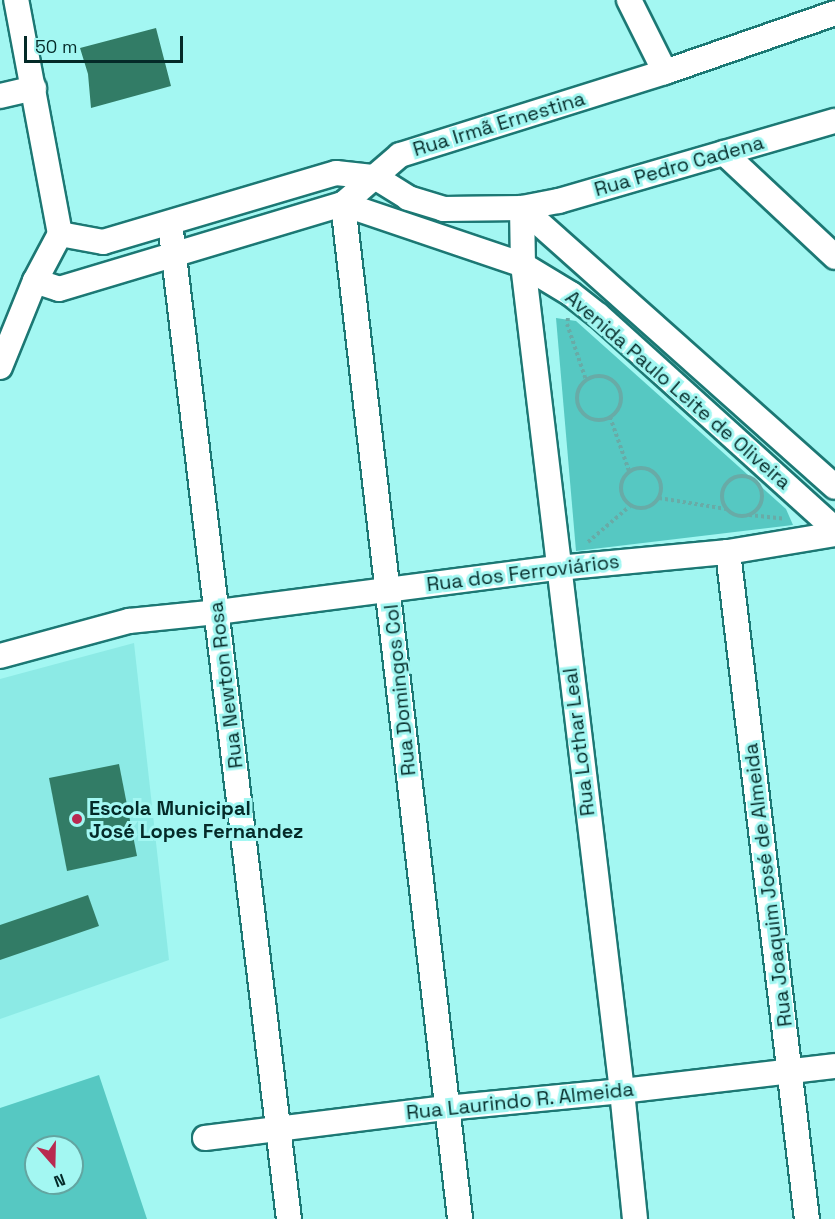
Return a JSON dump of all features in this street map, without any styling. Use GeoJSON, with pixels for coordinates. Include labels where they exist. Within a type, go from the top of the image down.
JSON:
{"type":"FeatureCollection","features":[{"type":"Feature","properties":{"kind":"street"},"geometry":{"type":"LineString","coordinates":[[0,367],[35,281],[60,234],[16,0]]}},
{"type":"Feature","properties":{"kind":"street"},"geometry":{"type":"LineString","coordinates":[[628,0],[665,72]]}},
{"type":"Feature","properties":{"kind":"street","name":"Rua Irmã Ernestina"},"geometry":{"type":"LineString","coordinates":[[375,177],[400,155],[665,72],[835,13]]}},
{"type":"Feature","properties":{"kind":"street"},"geometry":{"type":"LineString","coordinates":[[0,96],[34,88]]}},
{"type":"Feature","properties":{"kind":"street","name":"Rua Pedro Cadena"},"geometry":{"type":"LineString","coordinates":[[522,208],[559,201],[835,122]]}},
{"type":"Feature","properties":{"kind":"street"},"geometry":{"type":"LineString","coordinates":[[724,153],[835,257]]}},
{"type":"Feature","properties":{"kind":"street"},"geometry":{"type":"LineString","coordinates":[[60,234],[103,242],[336,172],[375,177],[408,198],[443,209],[522,208]]}},
{"type":"Feature","properties":{"kind":"street"},"geometry":{"type":"LineString","coordinates":[[35,281],[59,289],[174,256],[343,204],[375,177]]}},
{"type":"Feature","properties":{"kind":"street","name":"Avenida Paulo Leite de Oliveira"},"geometry":{"type":"LineString","coordinates":[[343,204],[523,265],[571,294],[598,315],[835,529]]}},
{"type":"Feature","properties":{"kind":"street","name":"Rua Domingos Col"},"geometry":{"type":"LineString","coordinates":[[343,204],[460,1219]]}},
{"type":"Feature","properties":{"kind":"street","name":"Rua Lothar Leal"},"geometry":{"type":"LineString","coordinates":[[522,208],[523,265],[622,1091],[634,1219]]}},
{"type":"Feature","properties":{"kind":"street","name":"Avenida Paulo Leite de Oliveira"},"geometry":{"type":"LineString","coordinates":[[522,208],[835,487]]}},
{"type":"Feature","properties":{"kind":"street","name":"Rua Newton Rosa"},"geometry":{"type":"LineString","coordinates":[[170,223],[289,1219]]}},
{"type":"Feature","properties":{"kind":"street","name":"Rua dos Ferroviários"},"geometry":{"type":"LineString","coordinates":[[0,656],[129,621],[217,612],[558,568],[728,552],[835,534]]}},
{"type":"Feature","properties":{"kind":"street","name":"Rua Joaquim José de Almeida"},"geometry":{"type":"LineString","coordinates":[[728,552],[807,1219]]}},
{"type":"Feature","properties":{"kind":"street","name":"Rua Laurindo R. Almeida"},"geometry":{"type":"LineString","coordinates":[[205,1138],[446,1108],[622,1091],[835,1066]]}},
{"type":"Feature","properties":{"kind":"path"},"geometry":{"type":"LineString","coordinates":[[571,294],[567,324],[586,380]]}},
{"type":"Feature","properties":{"kind":"path"},"geometry":{"type":"LineString","coordinates":[[601,376],[616,385],[621,400],[610,417],[591,418],[580,409],[578,393],[586,380],[601,376]]}},
{"type":"Feature","properties":{"kind":"path"},"geometry":{"type":"LineString","coordinates":[[610,417],[629,471]]}},
{"type":"Feature","properties":{"kind":"path"},"geometry":{"type":"LineString","coordinates":[[641,468],[655,474],[661,486],[659,498],[647,508],[630,506],[624,502],[620,488],[623,478],[629,471],[641,468]]}},
{"type":"Feature","properties":{"kind":"path"},"geometry":{"type":"LineString","coordinates":[[659,498],[727,509],[742,516],[757,508],[762,492],[754,480],[740,475],[725,484],[721,497],[727,509]]}},
{"type":"Feature","properties":{"kind":"path"},"geometry":{"type":"LineString","coordinates":[[585,544],[630,506]]}},
{"type":"Feature","properties":{"kind":"shaded area"},"geometry":{"type":"Polygon","coordinates":[[[556,318],[576,321],[786,509],[793,525],[576,551],[556,318]]]}},
{"type":"Feature","properties":{"kind":"shaded area","name":"Escola Municipal José Lopes Fernandez"},"geometry":{"type":"Polygon","coordinates":[[[134,643],[169,960],[0,1019],[0,679],[134,643]]]}},
{"type":"Feature","properties":{"kind":"shaded area"},"geometry":{"type":"Polygon","coordinates":[[[99,1075],[147,1219],[0,1219],[0,1108],[99,1075]]]}},
{"type":"Feature","properties":{"kind":"building"},"geometry":{"type":"Polygon","coordinates":[[[156,28],[171,86],[91,108],[88,74],[80,48],[156,28]]]}},
{"type":"Feature","properties":{"kind":"building"},"geometry":{"type":"Polygon","coordinates":[[[119,764],[137,856],[67,871],[49,778],[119,764]]]}},
{"type":"Feature","properties":{"kind":"building"},"geometry":{"type":"Polygon","coordinates":[[[88,895],[99,926],[0,960],[0,925],[88,895]]]}},
{"type":"Feature","properties":{"kind":"place","name":"Escola Municipal José Lopes Fernandez"},"geometry":{"type":"Point","coordinates":[77,819]}}]}
